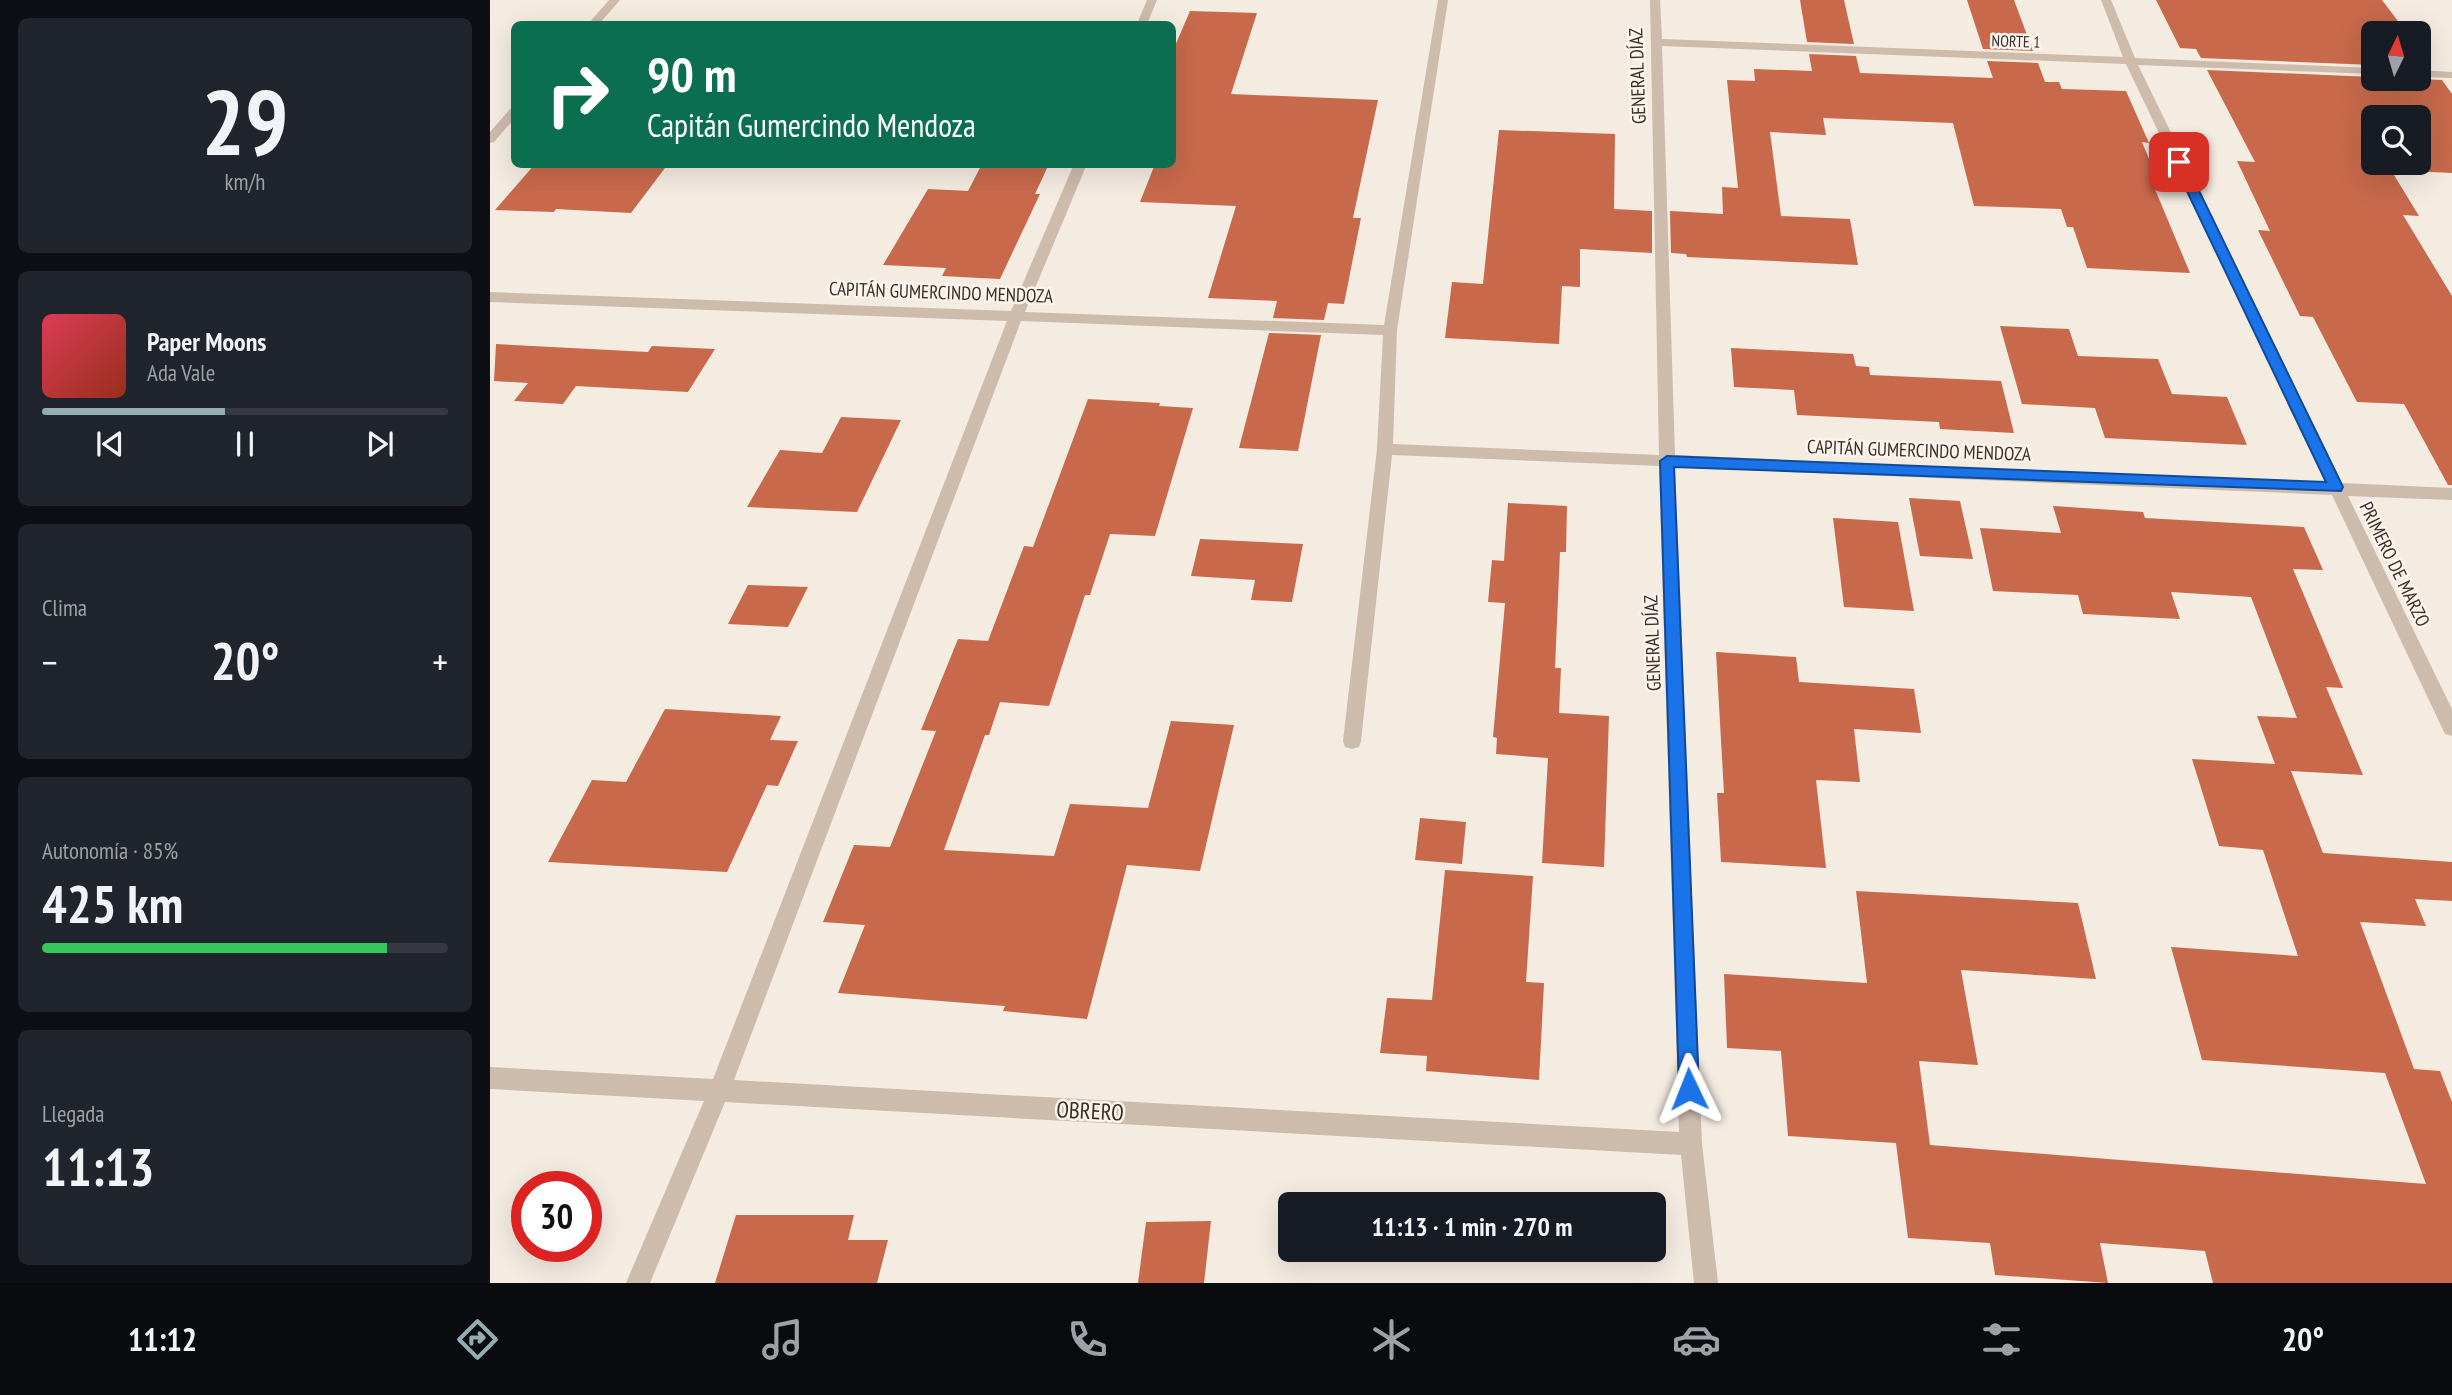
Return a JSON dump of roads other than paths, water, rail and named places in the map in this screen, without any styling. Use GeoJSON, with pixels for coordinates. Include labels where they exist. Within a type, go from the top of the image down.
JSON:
{"type":"FeatureCollection","features":[{"type":"Feature","properties":{"kind":"street"},"geometry":{"type":"LineString","coordinates":[[596,21],[615,0]]}},
{"type":"Feature","properties":{"kind":"street"},"geometry":{"type":"LineString","coordinates":[[1143,21],[1152,0]]}},
{"type":"Feature","properties":{"kind":"street"},"geometry":{"type":"LineString","coordinates":[[1352,741],[1385,449],[1390,330],[1443,0]]}},
{"type":"Feature","properties":{"kind":"street","name":"GENERAL DÍAZ"},"geometry":{"type":"LineString","coordinates":[[1655,0],[1667,461],[1691,1144],[1706,1283]]}},
{"type":"Feature","properties":{"kind":"street","name":"PRIMERO DE MARZO"},"geometry":{"type":"LineString","coordinates":[[2106,0],[2131,62],[2452,727]]}},
{"type":"Feature","properties":{"kind":"street","name":"NORTE 1"},"geometry":{"type":"LineString","coordinates":[[1657,42],[2361,71]]}},
{"type":"Feature","properties":{"kind":"street"},"geometry":{"type":"LineString","coordinates":[[2431,74],[2452,75]]}},
{"type":"Feature","properties":{"kind":"street"},"geometry":{"type":"LineString","coordinates":[[490,139],[511,115]]}},
{"type":"Feature","properties":{"kind":"street"},"geometry":{"type":"LineString","coordinates":[[638,1283],[719,1091],[1016,316],[1080,168]]}},
{"type":"Feature","properties":{"kind":"street","name":"CAPITÁN GUMERCINDO MENDOZA"},"geometry":{"type":"LineString","coordinates":[[490,297],[1390,330]]}},
{"type":"Feature","properties":{"kind":"street","name":"CAPITÁN GUMERCINDO MENDOZA"},"geometry":{"type":"LineString","coordinates":[[1385,449],[2336,487],[2452,494]]}},
{"type":"Feature","properties":{"kind":"street","name":"OBRERO"},"geometry":{"type":"LineString","coordinates":[[490,1078],[1691,1144]]}}]}
